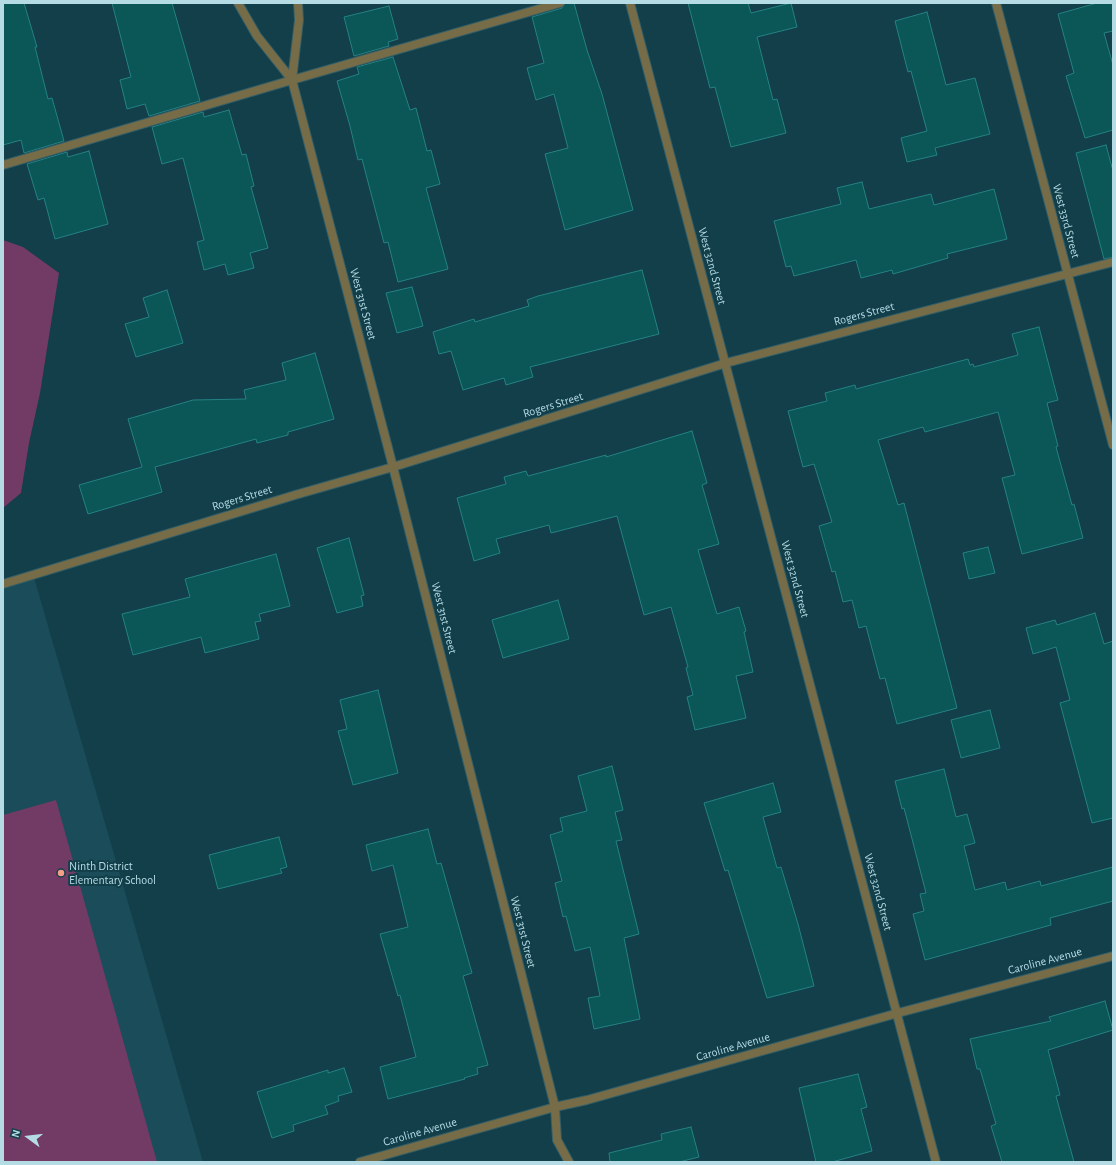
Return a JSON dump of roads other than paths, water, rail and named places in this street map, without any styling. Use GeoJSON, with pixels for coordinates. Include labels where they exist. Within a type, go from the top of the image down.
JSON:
{"type":"FeatureCollection","features":[{"type":"Feature","properties":{"kind":"street","name":"West 31st Street"},"geometry":{"type":"LineString","coordinates":[[238,3],[257,36],[292,80]]}},
{"type":"Feature","properties":{"kind":"street","name":"West 31st Street"},"geometry":{"type":"LineString","coordinates":[[298,3],[299,20],[292,80],[393,467],[555,1106],[557,1140],[569,1162]]}},
{"type":"Feature","properties":{"kind":"street"},"geometry":{"type":"LineString","coordinates":[[3,165],[560,3]]}},
{"type":"Feature","properties":{"kind":"street","name":"West 32nd Street"},"geometry":{"type":"LineString","coordinates":[[630,3],[898,1013],[936,1162]]}},
{"type":"Feature","properties":{"kind":"street","name":"West 33rd Street"},"geometry":{"type":"LineString","coordinates":[[996,3],[1113,445]]}},
{"type":"Feature","properties":{"kind":"street","name":"Rogers Street"},"geometry":{"type":"LineString","coordinates":[[3,584],[288,497],[393,467],[726,363],[1113,262]]}},
{"type":"Feature","properties":{"kind":"street","name":"Caroline Avenue"},"geometry":{"type":"LineString","coordinates":[[360,1162],[555,1106],[587,1100],[898,1013],[1113,956]]}},
{"type":"Feature","properties":{"kind":"place","name":"Ninth District Elementary School"},"geometry":{"type":"Point","coordinates":[61,873]}}]}
